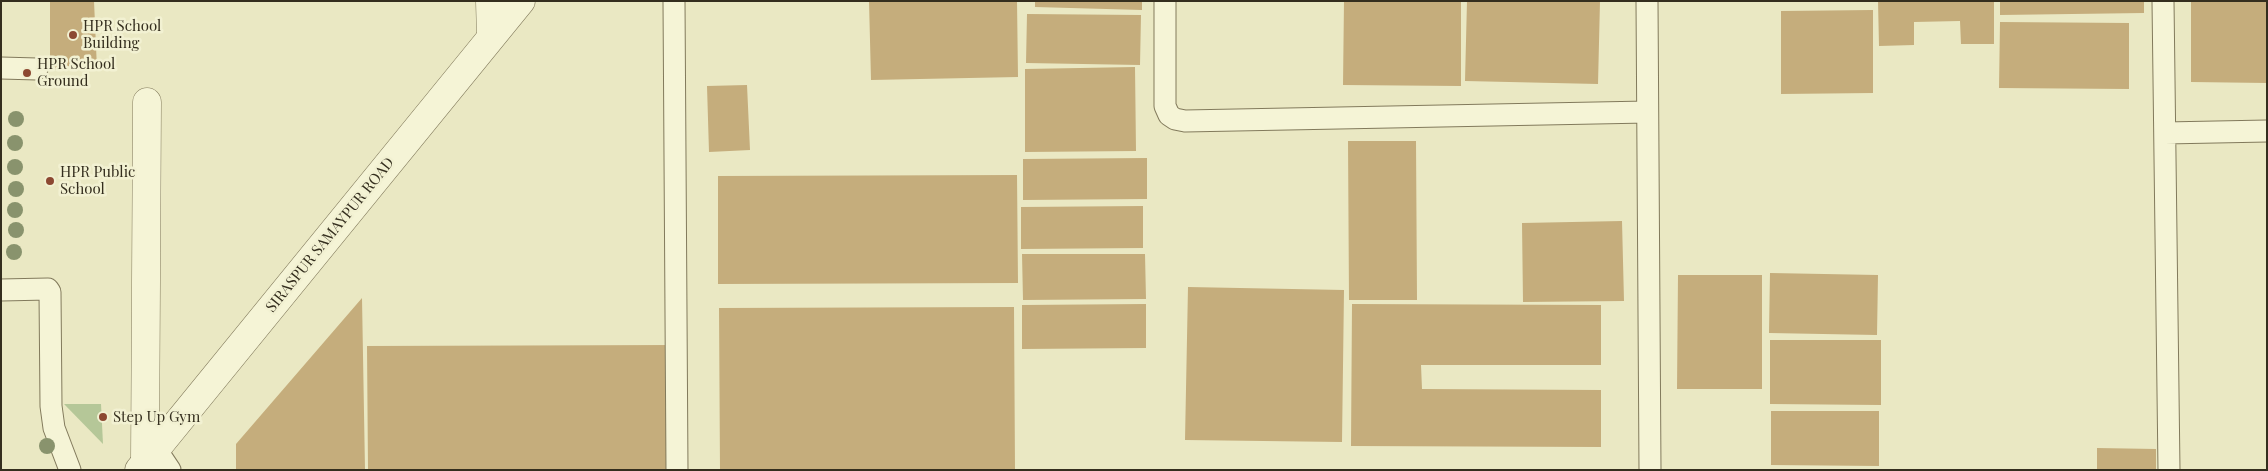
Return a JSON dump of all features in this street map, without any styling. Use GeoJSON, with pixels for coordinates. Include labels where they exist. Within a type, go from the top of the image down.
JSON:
{"type":"FeatureCollection","features":[{"type":"Feature","properties":{"kind":"street"},"geometry":{"type":"LineString","coordinates":[[490,1],[491,37]]}},
{"type":"Feature","properties":{"kind":"street","name":"SIRASPUR SAMAYPUR ROAD"},"geometry":{"type":"LineString","coordinates":[[153,463],[521,1]]}},
{"type":"Feature","properties":{"kind":"street"},"geometry":{"type":"LineString","coordinates":[[147,102],[153,463]]}},
{"type":"Feature","properties":{"kind":"lane"},"geometry":{"type":"LineString","coordinates":[[674,1],[677,470]]}},
{"type":"Feature","properties":{"kind":"lane"},"geometry":{"type":"LineString","coordinates":[[1165,1],[1166,106],[1169,115],[1175,119],[1185,121],[1647,112]]}},
{"type":"Feature","properties":{"kind":"lane"},"geometry":{"type":"LineString","coordinates":[[1647,1],[1650,470]]}},
{"type":"Feature","properties":{"kind":"lane"},"geometry":{"type":"LineString","coordinates":[[2163,1],[2169,470]]}},
{"type":"Feature","properties":{"kind":"lane"},"geometry":{"type":"LineString","coordinates":[[1,68],[37,69]]}},
{"type":"Feature","properties":{"kind":"lane"},"geometry":{"type":"LineString","coordinates":[[2165,134],[2267,131]]}},
{"type":"Feature","properties":{"kind":"lane"},"geometry":{"type":"LineString","coordinates":[[1,290],[48,289],[50,292],[51,406],[54,428],[70,470]]}},
{"type":"Feature","properties":{"kind":"green space"},"geometry":{"type":"Polygon","coordinates":[[[64,404],[101,404],[103,444],[64,404]]]}},
{"type":"Feature","properties":{"kind":"building","name":"HPR School Building"},"geometry":{"type":"Polygon","coordinates":[[[50,1],[94,1],[97,69],[50,70],[50,1]]]}},
{"type":"Feature","properties":{"kind":"building"},"geometry":{"type":"Polygon","coordinates":[[[869,1],[1017,1],[1018,77],[871,80],[869,1]]]}},
{"type":"Feature","properties":{"kind":"building"},"geometry":{"type":"Polygon","coordinates":[[[1035,1],[1142,1],[1142,10],[1035,7],[1035,1]]]}},
{"type":"Feature","properties":{"kind":"building"},"geometry":{"type":"Polygon","coordinates":[[[1344,1],[1461,1],[1461,86],[1343,85],[1344,1]]]}},
{"type":"Feature","properties":{"kind":"building"},"geometry":{"type":"Polygon","coordinates":[[[1467,1],[1600,1],[1598,84],[1465,81],[1467,1]]]}},
{"type":"Feature","properties":{"kind":"building"},"geometry":{"type":"Polygon","coordinates":[[[1878,1],[1994,1],[1994,44],[1961,44],[1960,21],[1914,22],[1914,45],[1879,46],[1878,1]]]}},
{"type":"Feature","properties":{"kind":"building"},"geometry":{"type":"Polygon","coordinates":[[[2000,1],[2144,1],[2144,13],[2000,15],[2000,1]]]}},
{"type":"Feature","properties":{"kind":"building"},"geometry":{"type":"Polygon","coordinates":[[[2191,1],[2267,1],[2267,83],[2191,82],[2191,1]]]}},
{"type":"Feature","properties":{"kind":"building"},"geometry":{"type":"Polygon","coordinates":[[[1873,10],[1873,93],[1781,94],[1781,11],[1873,10]]]}},
{"type":"Feature","properties":{"kind":"building"},"geometry":{"type":"Polygon","coordinates":[[[1027,14],[1141,15],[1140,65],[1026,63],[1027,14]]]}},
{"type":"Feature","properties":{"kind":"building"},"geometry":{"type":"Polygon","coordinates":[[[2000,22],[2129,23],[2129,89],[1999,88],[2000,22]]]}},
{"type":"Feature","properties":{"kind":"building"},"geometry":{"type":"Polygon","coordinates":[[[1135,67],[1136,151],[1025,152],[1025,69],[1135,67]]]}},
{"type":"Feature","properties":{"kind":"building"},"geometry":{"type":"Polygon","coordinates":[[[747,85],[750,150],[709,152],[707,86],[747,85]]]}},
{"type":"Feature","properties":{"kind":"building"},"geometry":{"type":"Polygon","coordinates":[[[1348,141],[1416,141],[1417,300],[1349,300],[1348,141]]]}},
{"type":"Feature","properties":{"kind":"building"},"geometry":{"type":"Polygon","coordinates":[[[1147,158],[1147,199],[1023,200],[1023,159],[1147,158]]]}},
{"type":"Feature","properties":{"kind":"building"},"geometry":{"type":"Polygon","coordinates":[[[1017,175],[1018,283],[718,284],[718,176],[1017,175]]]}},
{"type":"Feature","properties":{"kind":"building"},"geometry":{"type":"Polygon","coordinates":[[[1143,206],[1143,248],[1021,249],[1021,207],[1143,206]]]}},
{"type":"Feature","properties":{"kind":"building"},"geometry":{"type":"Polygon","coordinates":[[[1622,221],[1624,301],[1523,302],[1522,223],[1622,221]]]}},
{"type":"Feature","properties":{"kind":"building"},"geometry":{"type":"Polygon","coordinates":[[[1022,254],[1145,254],[1146,299],[1023,300],[1022,254]]]}},
{"type":"Feature","properties":{"kind":"building"},"geometry":{"type":"Polygon","coordinates":[[[1770,273],[1878,275],[1877,335],[1769,333],[1770,273]]]}},
{"type":"Feature","properties":{"kind":"building"},"geometry":{"type":"Polygon","coordinates":[[[1678,275],[1762,275],[1762,389],[1677,389],[1678,275]]]}},
{"type":"Feature","properties":{"kind":"building"},"geometry":{"type":"Polygon","coordinates":[[[1188,287],[1344,290],[1342,442],[1185,440],[1188,287]]]}},
{"type":"Feature","properties":{"kind":"building"},"geometry":{"type":"Polygon","coordinates":[[[362,298],[365,470],[236,470],[236,444],[362,298]]]}},
{"type":"Feature","properties":{"kind":"building"},"geometry":{"type":"Polygon","coordinates":[[[1146,304],[1146,348],[1022,349],[1022,305],[1146,304]]]}},
{"type":"Feature","properties":{"kind":"building"},"geometry":{"type":"Polygon","coordinates":[[[1352,304],[1601,305],[1601,365],[1421,365],[1422,389],[1601,390],[1601,447],[1351,446],[1352,304]]]}},
{"type":"Feature","properties":{"kind":"building"},"geometry":{"type":"Polygon","coordinates":[[[1014,307],[1015,470],[720,470],[719,308],[1014,307]]]}},
{"type":"Feature","properties":{"kind":"building"},"geometry":{"type":"Polygon","coordinates":[[[1770,340],[1881,340],[1881,405],[1770,404],[1770,340]]]}},
{"type":"Feature","properties":{"kind":"building"},"geometry":{"type":"Polygon","coordinates":[[[675,345],[675,470],[368,470],[367,346],[675,345]]]}},
{"type":"Feature","properties":{"kind":"building"},"geometry":{"type":"Polygon","coordinates":[[[1771,411],[1879,411],[1879,466],[1771,465],[1771,411]]]}},
{"type":"Feature","properties":{"kind":"building"},"geometry":{"type":"Polygon","coordinates":[[[2097,448],[2156,449],[2156,470],[2097,470],[2097,448]]]}},
{"type":"Feature","properties":{"kind":"place","name":"HPR School Building"},"geometry":{"type":"Point","coordinates":[73,35]}},
{"type":"Feature","properties":{"kind":"place","name":"HPR School Ground"},"geometry":{"type":"Point","coordinates":[27,73]}},
{"type":"Feature","properties":{"kind":"place","name":"HPR Public School"},"geometry":{"type":"Point","coordinates":[50,181]}},
{"type":"Feature","properties":{"kind":"place","name":"Step Up Gym"},"geometry":{"type":"Point","coordinates":[103,417]}}]}
